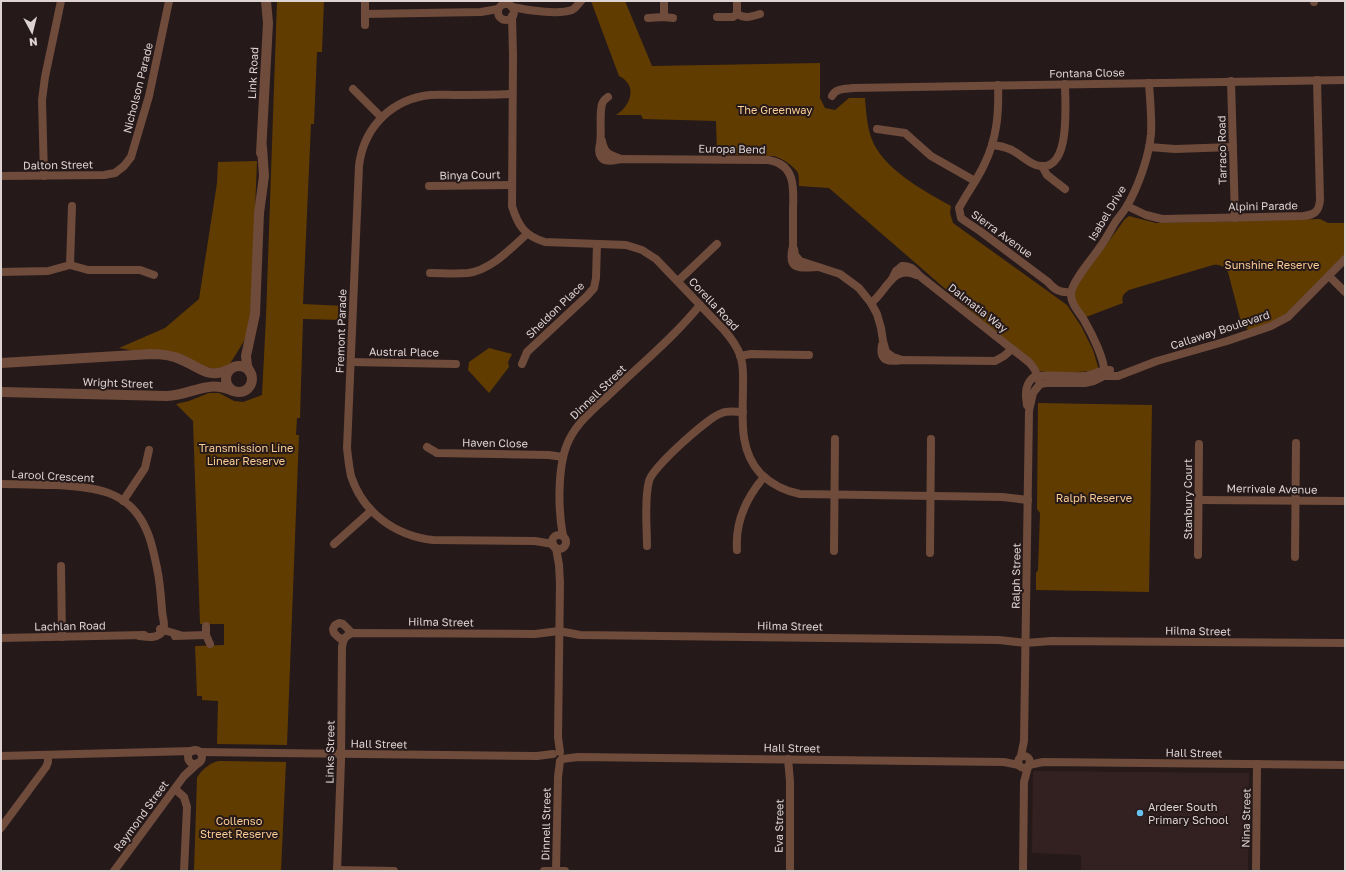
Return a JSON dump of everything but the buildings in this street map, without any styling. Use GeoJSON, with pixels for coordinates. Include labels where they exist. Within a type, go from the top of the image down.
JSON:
{"type":"FeatureCollection","features":[{"type":"Feature","properties":{"kind":"street"},"geometry":{"type":"LineString","coordinates":[[44,176],[42,100],[45,77],[61,1]]}},
{"type":"Feature","properties":{"kind":"street","name":"Nicholson Parade"},"geometry":{"type":"LineString","coordinates":[[115,173],[124,166],[131,157],[149,96],[169,1]]}},
{"type":"Feature","properties":{"kind":"street","name":"Link Road"},"geometry":{"type":"LineString","coordinates":[[251,374],[246,359],[248,341],[255,314],[259,213],[264,176],[262,147],[268,23],[266,1]]}},
{"type":"Feature","properties":{"kind":"street"},"geometry":{"type":"LineString","coordinates":[[365,1],[365,25]]}},
{"type":"Feature","properties":{"kind":"street"},"geometry":{"type":"LineString","coordinates":[[365,14],[481,12],[505,10],[571,10],[581,1]]}},
{"type":"Feature","properties":{"kind":"street"},"geometry":{"type":"LineString","coordinates":[[664,1],[664,17]]}},
{"type":"Feature","properties":{"kind":"street"},"geometry":{"type":"LineString","coordinates":[[737,1],[737,14]]}},
{"type":"Feature","properties":{"kind":"street"},"geometry":{"type":"LineString","coordinates":[[430,273],[468,273],[483,269],[495,261],[527,234],[520,226],[512,206],[513,43],[505,10]]}},
{"type":"Feature","properties":{"kind":"street"},"geometry":{"type":"LineString","coordinates":[[737,14],[743,17],[750,17],[760,14]]}},
{"type":"Feature","properties":{"kind":"street"},"geometry":{"type":"LineString","coordinates":[[717,17],[733,17],[737,14]]}},
{"type":"Feature","properties":{"kind":"street"},"geometry":{"type":"LineString","coordinates":[[648,18],[673,18]]}},
{"type":"Feature","properties":{"kind":"street","name":"Alpini Parade"},"geometry":{"type":"LineString","coordinates":[[1127,206],[1146,216],[1162,219],[1303,216],[1317,211],[1320,206],[1320,200],[1317,80]]}},
{"type":"Feature","properties":{"kind":"street","name":"Fontana Close"},"geometry":{"type":"LineString","coordinates":[[832,96],[834,92],[840,89],[853,88],[1345,80]]}},
{"type":"Feature","properties":{"kind":"street","name":"Tarraco Road"},"geometry":{"type":"LineString","coordinates":[[1231,81],[1234,218]]}},
{"type":"Feature","properties":{"kind":"street","name":"Isabel Drive"},"geometry":{"type":"LineString","coordinates":[[1068,291],[1104,242],[1127,206],[1144,166],[1151,135],[1151,112],[1148,83]]}},
{"type":"Feature","properties":{"kind":"street"},"geometry":{"type":"LineString","coordinates":[[992,145],[1007,147],[1033,164],[1042,166],[1048,165],[1054,161],[1060,150],[1064,137],[1064,84]]}},
{"type":"Feature","properties":{"kind":"street","name":"Sierra Avenue"},"geometry":{"type":"LineString","coordinates":[[998,85],[998,115],[992,145],[985,164],[959,208],[961,218],[1048,282],[1068,291]]}},
{"type":"Feature","properties":{"kind":"street"},"geometry":{"type":"LineString","coordinates":[[353,89],[381,117]]}},
{"type":"Feature","properties":{"kind":"street","name":"Fremont Parade"},"geometry":{"type":"LineString","coordinates":[[512,94],[425,96],[405,101],[381,117],[371,129],[364,144],[359,166],[347,448],[349,464],[355,485],[371,511],[389,525],[405,534],[423,539],[557,542]]}},
{"type":"Feature","properties":{"kind":"street","name":"Europa Bend"},"geometry":{"type":"LineString","coordinates":[[608,97],[604,100],[602,106],[601,138],[605,151],[611,156],[621,158],[772,161],[781,165],[788,171],[793,183],[793,246],[795,255],[800,261],[832,271],[847,278],[859,288],[869,300],[879,321],[883,341],[881,352],[885,360],[989,362],[999,360],[1008,347]]}},
{"type":"Feature","properties":{"kind":"street"},"geometry":{"type":"LineString","coordinates":[[877,129],[905,133],[931,156],[975,181]]}},
{"type":"Feature","properties":{"kind":"street"},"geometry":{"type":"LineString","coordinates":[[1149,147],[1175,149],[1233,147]]}},
{"type":"Feature","properties":{"kind":"street"},"geometry":{"type":"LineString","coordinates":[[1042,166],[1047,175],[1065,189]]}},
{"type":"Feature","properties":{"kind":"street","name":"Dalton Street"},"geometry":{"type":"LineString","coordinates":[[1,176],[104,175],[115,173]]}},
{"type":"Feature","properties":{"kind":"street","name":"Binya Court"},"geometry":{"type":"LineString","coordinates":[[429,186],[512,185]]}},
{"type":"Feature","properties":{"kind":"street"},"geometry":{"type":"LineString","coordinates":[[70,265],[72,206]]}},
{"type":"Feature","properties":{"kind":"street","name":"Corella Road"},"geometry":{"type":"LineString","coordinates":[[527,234],[537,240],[545,242],[626,245],[642,250],[656,259],[678,281],[733,341],[740,356],[743,371],[744,438],[747,451],[754,464],[764,477],[776,486],[795,493],[807,495],[1028,497]]}},
{"type":"Feature","properties":{"kind":"street","name":"Sheldon Place"},"geometry":{"type":"LineString","coordinates":[[522,364],[527,352],[594,288],[596,278],[597,244]]}},
{"type":"Feature","properties":{"kind":"street"},"geometry":{"type":"LineString","coordinates":[[678,281],[717,244]]}},
{"type":"Feature","properties":{"kind":"street","name":"Callaway Boulevard"},"geometry":{"type":"LineString","coordinates":[[1035,376],[1084,376],[1103,372],[1118,376],[1157,361],[1227,341],[1275,324],[1288,317],[1345,259]]}},
{"type":"Feature","properties":{"kind":"street"},"geometry":{"type":"LineString","coordinates":[[1,272],[48,271],[70,265],[88,270],[140,270],[154,275]]}},
{"type":"Feature","properties":{"kind":"street","name":"Dalmatia Way"},"geometry":{"type":"LineString","coordinates":[[869,300],[900,273],[907,272],[920,277],[1021,357],[1040,384]]}},
{"type":"Feature","properties":{"kind":"street"},"geometry":{"type":"LineString","coordinates":[[1329,276],[1345,292]]}},
{"type":"Feature","properties":{"kind":"street"},"geometry":{"type":"LineString","coordinates":[[1068,291],[1075,307],[1086,324],[1096,347],[1103,372]]}},
{"type":"Feature","properties":{"kind":"street","name":"Dinnell Street"},"geometry":{"type":"LineString","coordinates":[[556,870],[559,634],[559,565],[557,542],[560,518],[561,472],[563,457],[568,441],[583,420],[702,307]]}},
{"type":"Feature","properties":{"kind":"street","name":"Link Road"},"geometry":{"type":"LineString","coordinates":[[230,368],[248,341]]}},
{"type":"Feature","properties":{"kind":"street"},"geometry":{"type":"LineString","coordinates":[[1,363],[151,354],[173,356],[209,373],[220,373],[230,368],[238,365],[242,366],[251,374],[251,383],[247,389],[240,392],[233,390],[228,386],[225,380],[226,374],[230,368]]}},
{"type":"Feature","properties":{"kind":"street"},"geometry":{"type":"LineString","coordinates":[[740,356],[751,354],[809,354]]}},
{"type":"Feature","properties":{"kind":"street","name":"Austral Place"},"geometry":{"type":"LineString","coordinates":[[351,362],[456,364]]}},
{"type":"Feature","properties":{"kind":"street","name":"Callaway Boulevard"},"geometry":{"type":"LineString","coordinates":[[1040,384],[1090,382],[1103,372]]}},
{"type":"Feature","properties":{"kind":"street","name":"Ralph Street"},"geometry":{"type":"LineString","coordinates":[[1029,411],[1026,398],[1027,386],[1035,376]]}},
{"type":"Feature","properties":{"kind":"street","name":"Ralph Street"},"geometry":{"type":"LineString","coordinates":[[1023,871],[1029,411],[1033,393],[1040,384]]}},
{"type":"Feature","properties":{"kind":"street","name":"Wright Street"},"geometry":{"type":"LineString","coordinates":[[1,392],[167,396],[186,394],[211,385],[222,386],[233,390]]}},
{"type":"Feature","properties":{"kind":"street"},"geometry":{"type":"LineString","coordinates":[[647,546],[647,491],[649,480],[655,470],[694,432],[713,417],[725,412],[743,412]]}},
{"type":"Feature","properties":{"kind":"street"},"geometry":{"type":"LineString","coordinates":[[834,551],[835,439]]}},
{"type":"Feature","properties":{"kind":"street"},"geometry":{"type":"LineString","coordinates":[[930,553],[931,439]]}},
{"type":"Feature","properties":{"kind":"street"},"geometry":{"type":"LineString","coordinates":[[1295,557],[1296,443]]}},
{"type":"Feature","properties":{"kind":"street","name":"Stanbury Court"},"geometry":{"type":"LineString","coordinates":[[1198,556],[1199,444]]}},
{"type":"Feature","properties":{"kind":"street","name":"Haven Close"},"geometry":{"type":"LineString","coordinates":[[427,447],[437,453],[544,455],[563,457]]}},
{"type":"Feature","properties":{"kind":"street"},"geometry":{"type":"LineString","coordinates":[[123,501],[145,468],[149,450]]}},
{"type":"Feature","properties":{"kind":"street"},"geometry":{"type":"LineString","coordinates":[[737,550],[737,529],[742,511],[751,494],[764,477]]}},
{"type":"Feature","properties":{"kind":"street","name":"Larool Crescent"},"geometry":{"type":"LineString","coordinates":[[1,484],[87,487],[110,493],[132,509],[143,522],[150,538],[160,586],[162,631]]}},
{"type":"Feature","properties":{"kind":"street","name":"Merrivale Avenue"},"geometry":{"type":"LineString","coordinates":[[1199,500],[1345,501]]}},
{"type":"Feature","properties":{"kind":"street"},"geometry":{"type":"LineString","coordinates":[[334,544],[371,511]]}},
{"type":"Feature","properties":{"kind":"street"},"geometry":{"type":"LineString","coordinates":[[61,566],[62,636]]}},
{"type":"Feature","properties":{"kind":"street"},"geometry":{"type":"LineString","coordinates":[[206,626],[206,635],[210,644]]}},
{"type":"Feature","properties":{"kind":"street"},"geometry":{"type":"LineString","coordinates":[[162,631],[180,635],[206,635]]}},
{"type":"Feature","properties":{"kind":"street","name":"Lachlan Road"},"geometry":{"type":"LineString","coordinates":[[1,638],[139,636],[162,631]]}},
{"type":"Feature","properties":{"kind":"street","name":"Hilma Street"},"geometry":{"type":"LineString","coordinates":[[347,636],[559,634],[1345,643]]}},
{"type":"Feature","properties":{"kind":"street","name":"Links Street"},"geometry":{"type":"LineString","coordinates":[[337,871],[347,636]]}},
{"type":"Feature","properties":{"kind":"street"},"geometry":{"type":"LineString","coordinates":[[1,756],[172,752],[195,757]]}},
{"type":"Feature","properties":{"kind":"street","name":"Hall Street"},"geometry":{"type":"LineString","coordinates":[[195,757],[220,753],[1345,765]]}},
{"type":"Feature","properties":{"kind":"street"},"geometry":{"type":"LineString","coordinates":[[1,828],[46,767],[48,755]]}},
{"type":"Feature","properties":{"kind":"street","name":"Raymond Street"},"geometry":{"type":"LineString","coordinates":[[114,871],[186,774],[195,757]]}},
{"type":"Feature","properties":{"kind":"street","name":"Eva Street"},"geometry":{"type":"LineString","coordinates":[[790,871],[791,759]]}},
{"type":"Feature","properties":{"kind":"street","name":"Nina Street"},"geometry":{"type":"LineString","coordinates":[[1256,871],[1257,764]]}},
{"type":"Feature","properties":{"kind":"street"},"geometry":{"type":"LineString","coordinates":[[176,787],[184,790],[188,795],[189,801],[187,807],[184,871]]}},
{"type":"Feature","properties":{"kind":"street"},"geometry":{"type":"LineString","coordinates":[[337,871],[394,871]]}},
{"type":"Feature","properties":{"kind":"street"},"geometry":{"type":"LineString","coordinates":[[544,871],[565,871]]}},
{"type":"Feature","properties":{"kind":"shaded area","name":"Ardeer South Primary School"},"geometry":{"type":"Polygon","coordinates":[[[1033,771],[1249,773],[1248,871],[1081,871],[1081,855],[1032,853],[1033,771]]]}},
{"type":"Feature","properties":{"kind":"green space","name":"Transmission Line Linear Reserve"},"geometry":{"type":"Polygon","coordinates":[[[277,1],[324,1],[322,52],[317,52],[314,124],[311,124],[303,304],[345,306],[344,320],[303,319],[300,418],[297,418],[296,435],[299,435],[287,745],[217,744],[218,701],[202,700],[202,696],[197,696],[195,646],[224,645],[224,624],[200,624],[193,421],[176,404],[189,401],[209,393],[219,393],[234,401],[243,402],[262,395],[277,1]]]}},
{"type":"Feature","properties":{"kind":"green space","name":"The Greenway"},"geometry":{"type":"Polygon","coordinates":[[[591,1],[625,1],[652,66],[820,63],[820,98],[825,108],[835,110],[849,98],[865,98],[871,137],[876,148],[884,159],[916,186],[951,206],[950,213],[953,223],[1067,305],[1081,326],[1093,350],[1099,370],[1060,374],[1040,371],[829,188],[799,186],[798,173],[796,170],[788,163],[774,156],[717,155],[716,121],[643,119],[641,115],[616,115],[629,101],[629,85],[619,76],[591,1]]]}},
{"type":"Feature","properties":{"kind":"green space"},"geometry":{"type":"Polygon","coordinates":[[[257,161],[251,310],[244,341],[229,365],[216,369],[119,348],[165,328],[199,299],[217,183],[218,162],[257,161]]]}},
{"type":"Feature","properties":{"kind":"green space","name":"Sunshine Reserve"},"geometry":{"type":"Polygon","coordinates":[[[1129,216],[1156,223],[1320,219],[1328,223],[1345,223],[1345,254],[1283,317],[1249,331],[1241,322],[1228,272],[1223,267],[1217,265],[1129,290],[1123,295],[1123,303],[1086,317],[1074,299],[1076,286],[1125,219],[1129,216]]]}},
{"type":"Feature","properties":{"kind":"green space"},"geometry":{"type":"Polygon","coordinates":[[[489,348],[512,354],[508,362],[509,367],[489,393],[468,370],[469,362],[489,348]]]}},
{"type":"Feature","properties":{"kind":"green space","name":"Ralph Reserve"},"geometry":{"type":"Polygon","coordinates":[[[1038,403],[1152,405],[1149,592],[1036,590],[1040,513],[1037,509],[1038,403]]]}},
{"type":"Feature","properties":{"kind":"green space","name":"Collenso Street Reserve"},"geometry":{"type":"Polygon","coordinates":[[[219,761],[286,762],[281,871],[194,871],[197,778],[206,767],[219,761]]]}},
{"type":"Feature","properties":{"kind":"place","name":"Ardeer South Primary School"},"geometry":{"type":"Point","coordinates":[1140,813]}}]}
